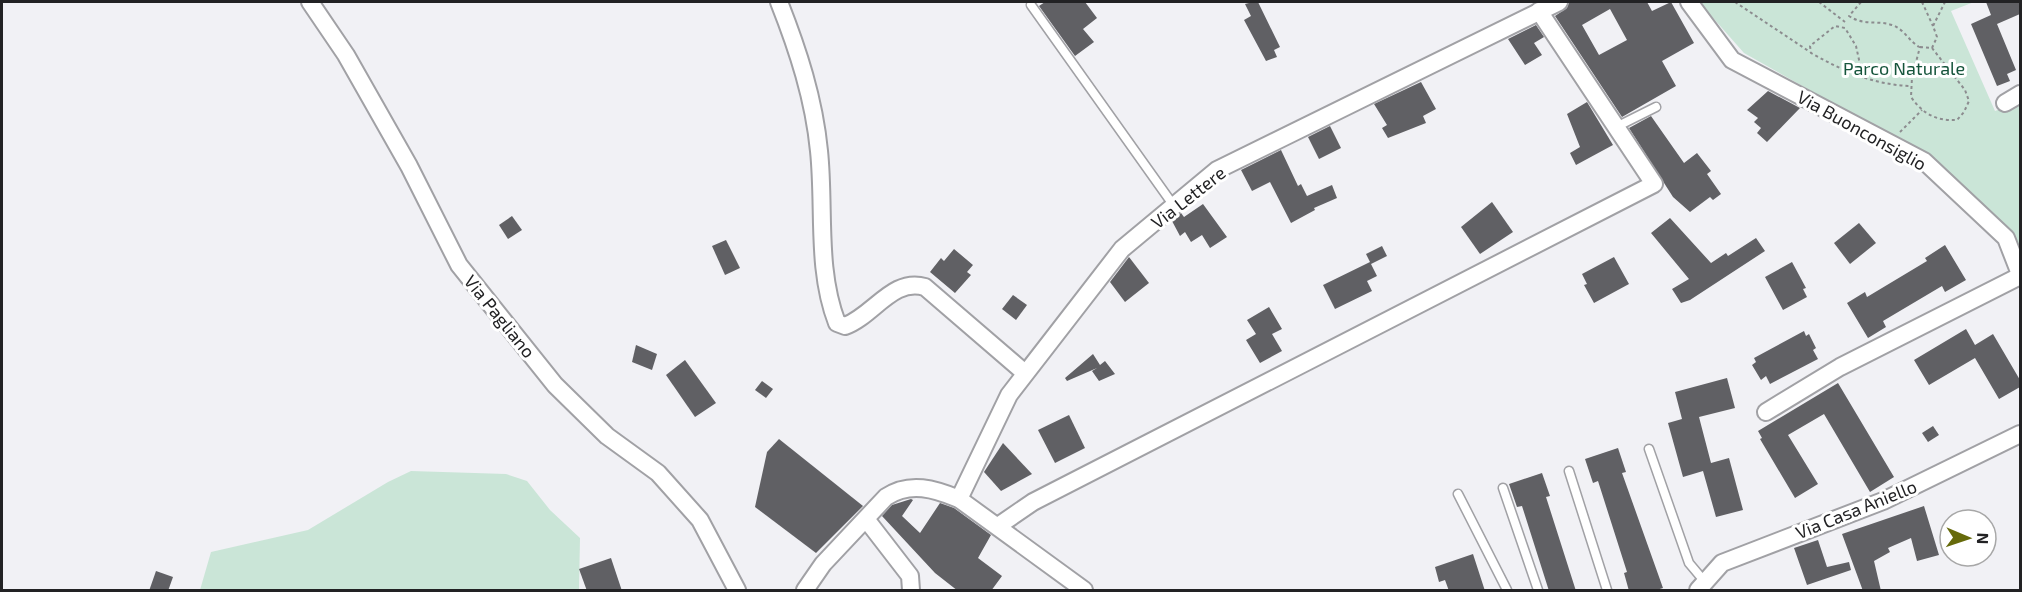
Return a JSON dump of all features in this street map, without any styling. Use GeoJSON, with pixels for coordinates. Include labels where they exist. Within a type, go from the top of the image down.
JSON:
{"type":"FeatureCollection","features":[{"type":"Feature","properties":{"kind":"street","name":"Via Pagliano"},"geometry":{"type":"LineString","coordinates":[[310,2],[345,55],[410,166],[459,265],[555,385],[607,436],[658,473],[700,520],[737,591]]}},
{"type":"Feature","properties":{"kind":"street"},"geometry":{"type":"LineString","coordinates":[[779,2],[796,49],[816,118],[825,281],[837,323],[845,327],[854,323],[900,288],[913,284],[925,288],[1025,373]]}},
{"type":"Feature","properties":{"kind":"street","name":"Via Lettere"},"geometry":{"type":"LineString","coordinates":[[959,499],[985,440],[1009,395],[1122,249],[1217,170],[1558,2]]}},
{"type":"Feature","properties":{"kind":"street","name":"Via Buonconsiglio"},"geometry":{"type":"LineString","coordinates":[[1689,2],[1732,60],[1924,161],[2006,238],[2020,275]]}},
{"type":"Feature","properties":{"kind":"street"},"geometry":{"type":"LineString","coordinates":[[998,526],[1033,502],[1654,183],[1539,11]]}},
{"type":"Feature","properties":{"kind":"street"},"geometry":{"type":"LineString","coordinates":[[2005,103],[2020,94]]}},
{"type":"Feature","properties":{"kind":"street"},"geometry":{"type":"LineString","coordinates":[[1766,412],[1840,367],[2020,275]]}},
{"type":"Feature","properties":{"kind":"street","name":"Via Casa Aniello"},"geometry":{"type":"LineString","coordinates":[[1701,586],[1722,563],[1883,501],[2020,434]]}},
{"type":"Feature","properties":{"kind":"street"},"geometry":{"type":"LineString","coordinates":[[805,591],[823,564],[898,489],[936,490],[959,499],[1084,591]]}},
{"type":"Feature","properties":{"kind":"street"},"geometry":{"type":"LineString","coordinates":[[866,519],[910,576],[911,591]]}},
{"type":"Feature","properties":{"kind":"lane"},"geometry":{"type":"LineString","coordinates":[[1031,5],[1174,207]]}},
{"type":"Feature","properties":{"kind":"lane"},"geometry":{"type":"LineString","coordinates":[[1616,127],[1656,107]]}},
{"type":"Feature","properties":{"kind":"lane"},"geometry":{"type":"LineString","coordinates":[[1649,449],[1689,563],[1701,586]]}},
{"type":"Feature","properties":{"kind":"lane"},"geometry":{"type":"LineString","coordinates":[[1569,471],[1607,591]]}},
{"type":"Feature","properties":{"kind":"lane"},"geometry":{"type":"LineString","coordinates":[[1503,488],[1538,591]]}},
{"type":"Feature","properties":{"kind":"lane"},"geometry":{"type":"LineString","coordinates":[[1458,494],[1507,591]]}},
{"type":"Feature","properties":{"kind":"path"},"geometry":{"type":"LineString","coordinates":[[1735,2],[1839,69],[1863,78],[1911,86]]}},
{"type":"Feature","properties":{"kind":"path"},"geometry":{"type":"LineString","coordinates":[[1819,2],[1845,22]]}},
{"type":"Feature","properties":{"kind":"path"},"geometry":{"type":"LineString","coordinates":[[1841,27],[1862,2]]}},
{"type":"Feature","properties":{"kind":"path"},"geometry":{"type":"LineString","coordinates":[[1922,2],[1937,37],[1932,48]]}},
{"type":"Feature","properties":{"kind":"path"},"geometry":{"type":"LineString","coordinates":[[1933,26],[1945,2]]}},
{"type":"Feature","properties":{"kind":"path"},"geometry":{"type":"LineString","coordinates":[[1850,16],[1864,23],[1890,24],[1901,28],[1920,47],[1932,48],[1965,90],[1969,101],[1957,120],[1938,119],[1922,110],[1911,97],[1911,86],[1920,47]]}},
{"type":"Feature","properties":{"kind":"path"},"geometry":{"type":"LineString","coordinates":[[1811,53],[1810,46],[1835,26],[1845,27],[1856,46],[1863,78]]}},
{"type":"Feature","properties":{"kind":"path"},"geometry":{"type":"LineString","coordinates":[[1896,136],[1922,110]]}},
{"type":"Feature","properties":{"kind":"green space","name":"Parco Naturale"},"geometry":{"type":"Polygon","coordinates":[[[1699,2],[1974,2],[1951,11],[1995,111],[2020,102],[2020,247],[2010,232],[1921,153],[1744,53],[1699,2]]]}},
{"type":"Feature","properties":{"kind":"green space"},"geometry":{"type":"Polygon","coordinates":[[[411,471],[506,474],[527,481],[550,510],[580,538],[579,590],[200,590],[211,552],[308,530],[388,482],[411,471]]]}},
{"type":"Feature","properties":{"kind":"building"},"geometry":{"type":"Polygon","coordinates":[[[1045,2],[1085,2],[1097,18],[1083,29],[1094,42],[1075,56],[1039,6],[1045,2]]]}},
{"type":"Feature","properties":{"kind":"building"},"geometry":{"type":"Polygon","coordinates":[[[1258,2],[1280,47],[1274,50],[1277,57],[1266,61],[1244,20],[1251,16],[1245,4],[1258,2]]]}},
{"type":"Feature","properties":{"kind":"building"},"geometry":{"type":"Polygon","coordinates":[[[1569,2],[1647,2],[1652,11],[1671,2],[1694,43],[1662,61],[1676,86],[1622,117],[1555,16],[1567,8],[1569,2]],[[1610,9],[1582,25],[1599,55],[1627,40],[1610,9]]]}},
{"type":"Feature","properties":{"kind":"building"},"geometry":{"type":"Polygon","coordinates":[[[1986,2],[2020,2],[2020,14],[1997,24],[2016,70],[2007,74],[2010,81],[1997,86],[1971,24],[1991,15],[1986,2]]]}},
{"type":"Feature","properties":{"kind":"building"},"geometry":{"type":"Polygon","coordinates":[[[1536,25],[1544,37],[1534,43],[1542,55],[1525,65],[1508,39],[1536,25]]]}},
{"type":"Feature","properties":{"kind":"building"},"geometry":{"type":"Polygon","coordinates":[[[1421,82],[1436,109],[1423,116],[1426,123],[1388,138],[1382,128],[1387,125],[1374,104],[1421,82]]]}},
{"type":"Feature","properties":{"kind":"building"},"geometry":{"type":"Polygon","coordinates":[[[1768,91],[1800,108],[1767,142],[1757,133],[1761,128],[1754,122],[1758,118],[1747,110],[1768,91]]]}},
{"type":"Feature","properties":{"kind":"building"},"geometry":{"type":"Polygon","coordinates":[[[1587,102],[1613,145],[1576,165],[1570,153],[1580,147],[1567,114],[1587,102]]]}},
{"type":"Feature","properties":{"kind":"building"},"geometry":{"type":"Polygon","coordinates":[[[1651,116],[1684,163],[1697,153],[1711,171],[1707,174],[1721,194],[1713,200],[1710,197],[1690,212],[1673,197],[1629,128],[1651,116]]]}},
{"type":"Feature","properties":{"kind":"building"},"geometry":{"type":"Polygon","coordinates":[[[1330,126],[1341,148],[1319,159],[1308,137],[1330,126]]]}},
{"type":"Feature","properties":{"kind":"building"},"geometry":{"type":"Polygon","coordinates":[[[1281,150],[1298,186],[1301,184],[1307,196],[1332,185],[1337,198],[1314,208],[1315,210],[1291,223],[1270,182],[1252,191],[1241,170],[1281,150]]]}},
{"type":"Feature","properties":{"kind":"building"},"geometry":{"type":"Polygon","coordinates":[[[1492,202],[1513,232],[1480,254],[1461,227],[1492,202]]]}},
{"type":"Feature","properties":{"kind":"building"},"geometry":{"type":"Polygon","coordinates":[[[1203,204],[1227,237],[1210,248],[1202,235],[1191,242],[1185,232],[1180,236],[1172,221],[1181,213],[1184,217],[1203,204]]]}},
{"type":"Feature","properties":{"kind":"building"},"geometry":{"type":"Polygon","coordinates":[[[512,216],[522,230],[508,239],[499,225],[512,216]]]}},
{"type":"Feature","properties":{"kind":"building"},"geometry":{"type":"Polygon","coordinates":[[[1670,218],[1711,263],[1726,253],[1728,256],[1756,238],[1765,251],[1690,300],[1681,303],[1672,289],[1689,279],[1651,233],[1670,218]]]}},
{"type":"Feature","properties":{"kind":"building"},"geometry":{"type":"Polygon","coordinates":[[[1859,223],[1876,243],[1850,264],[1834,243],[1859,223]]]}},
{"type":"Feature","properties":{"kind":"building"},"geometry":{"type":"Polygon","coordinates":[[[726,240],[740,268],[725,275],[712,246],[726,240]]]}},
{"type":"Feature","properties":{"kind":"building"},"geometry":{"type":"Polygon","coordinates":[[[1945,245],[1966,280],[1945,292],[1942,286],[1883,321],[1886,327],[1868,338],[1847,303],[1865,292],[1867,297],[1927,261],[1925,258],[1945,245]]]}},
{"type":"Feature","properties":{"kind":"building"},"geometry":{"type":"Polygon","coordinates":[[[1382,246],[1387,256],[1371,264],[1377,276],[1367,281],[1372,291],[1335,309],[1323,285],[1370,262],[1366,254],[1382,246]]]}},
{"type":"Feature","properties":{"kind":"building"},"geometry":{"type":"Polygon","coordinates":[[[954,249],[973,265],[967,272],[971,275],[955,293],[930,272],[941,258],[944,261],[954,249]]]}},
{"type":"Feature","properties":{"kind":"building"},"geometry":{"type":"Polygon","coordinates":[[[1129,257],[1149,283],[1125,302],[1110,282],[1129,257]]]}},
{"type":"Feature","properties":{"kind":"building"},"geometry":{"type":"Polygon","coordinates":[[[1614,257],[1629,284],[1594,303],[1584,285],[1587,284],[1582,274],[1614,257]]]}},
{"type":"Feature","properties":{"kind":"building"},"geometry":{"type":"Polygon","coordinates":[[[1792,262],[1806,288],[1803,289],[1807,297],[1783,310],[1765,277],[1792,262]]]}},
{"type":"Feature","properties":{"kind":"building"},"geometry":{"type":"Polygon","coordinates":[[[1013,295],[1027,305],[1016,320],[1002,309],[1013,295]]]}},
{"type":"Feature","properties":{"kind":"building"},"geometry":{"type":"Polygon","coordinates":[[[1269,307],[1282,329],[1272,334],[1282,351],[1260,363],[1246,340],[1256,334],[1247,320],[1269,307]]]}},
{"type":"Feature","properties":{"kind":"building"},"geometry":{"type":"Polygon","coordinates":[[[1966,329],[1975,345],[1993,334],[2020,380],[2020,387],[1999,399],[1975,358],[1929,385],[1914,360],[1966,329]]]}},
{"type":"Feature","properties":{"kind":"building"},"geometry":{"type":"Polygon","coordinates":[[[1804,331],[1806,336],[1809,334],[1816,348],[1813,350],[1818,359],[1770,384],[1766,376],[1761,380],[1752,365],[1756,362],[1754,358],[1804,331]]]}},
{"type":"Feature","properties":{"kind":"building"},"geometry":{"type":"Polygon","coordinates":[[[636,345],[657,354],[652,370],[632,362],[636,345]]]}},
{"type":"Feature","properties":{"kind":"building"},"geometry":{"type":"Polygon","coordinates":[[[1093,354],[1100,365],[1105,361],[1115,374],[1099,381],[1092,371],[1097,368],[1067,381],[1065,378],[1093,354]]]}},
{"type":"Feature","properties":{"kind":"building"},"geometry":{"type":"Polygon","coordinates":[[[685,360],[716,403],[695,417],[666,375],[685,360]]]}},
{"type":"Feature","properties":{"kind":"building"},"geometry":{"type":"Polygon","coordinates":[[[1727,378],[1735,408],[1699,417],[1711,463],[1729,458],[1743,510],[1716,517],[1703,471],[1683,477],[1668,423],[1682,419],[1675,392],[1727,378]]]}},
{"type":"Feature","properties":{"kind":"building"},"geometry":{"type":"Polygon","coordinates":[[[762,381],[773,389],[766,398],[755,390],[762,381]]]}},
{"type":"Feature","properties":{"kind":"building"},"geometry":{"type":"Polygon","coordinates":[[[1838,383],[1894,477],[1870,492],[1824,414],[1788,435],[1818,484],[1795,498],[1760,439],[1762,438],[1758,431],[1838,383]]]}},
{"type":"Feature","properties":{"kind":"building"},"geometry":{"type":"Polygon","coordinates":[[[1069,415],[1085,448],[1055,463],[1038,430],[1069,415]]]}},
{"type":"Feature","properties":{"kind":"building"},"geometry":{"type":"Polygon","coordinates":[[[1933,426],[1939,435],[1928,442],[1922,433],[1933,426]]]}},
{"type":"Feature","properties":{"kind":"building"},"geometry":{"type":"Polygon","coordinates":[[[779,439],[863,506],[816,553],[755,507],[767,452],[779,439]]]}},
{"type":"Feature","properties":{"kind":"building"},"geometry":{"type":"Polygon","coordinates":[[[1003,443],[1032,474],[1001,491],[984,472],[1003,443]]]}},
{"type":"Feature","properties":{"kind":"building"},"geometry":{"type":"Polygon","coordinates":[[[1618,448],[1626,472],[1622,473],[1663,588],[1653,591],[1629,591],[1624,573],[1627,572],[1598,481],[1593,483],[1585,459],[1618,448]]]}},
{"type":"Feature","properties":{"kind":"building"},"geometry":{"type":"Polygon","coordinates":[[[1542,473],[1550,496],[1546,497],[1576,591],[1549,591],[1522,506],[1517,507],[1509,484],[1542,473]]]}},
{"type":"Feature","properties":{"kind":"building"},"geometry":{"type":"Polygon","coordinates":[[[913,500],[902,516],[920,533],[940,503],[954,508],[991,535],[978,558],[1002,576],[991,591],[958,591],[935,573],[882,516],[892,505],[913,500]]]}},
{"type":"Feature","properties":{"kind":"building"},"geometry":{"type":"Polygon","coordinates":[[[1924,506],[1938,555],[1917,561],[1911,538],[1888,548],[1890,552],[1874,561],[1881,591],[1863,591],[1842,534],[1924,506]]]}},
{"type":"Feature","properties":{"kind":"building"},"geometry":{"type":"Polygon","coordinates":[[[1818,540],[1827,567],[1849,562],[1851,570],[1807,585],[1794,548],[1818,540]]]}},
{"type":"Feature","properties":{"kind":"building"},"geometry":{"type":"Polygon","coordinates":[[[1473,554],[1485,591],[1449,591],[1445,580],[1439,582],[1435,567],[1473,554]]]}},
{"type":"Feature","properties":{"kind":"building"},"geometry":{"type":"Polygon","coordinates":[[[611,558],[622,591],[587,591],[579,569],[611,558]]]}},
{"type":"Feature","properties":{"kind":"building"},"geometry":{"type":"Polygon","coordinates":[[[156,571],[173,577],[168,591],[149,591],[156,571]]]}}]}
